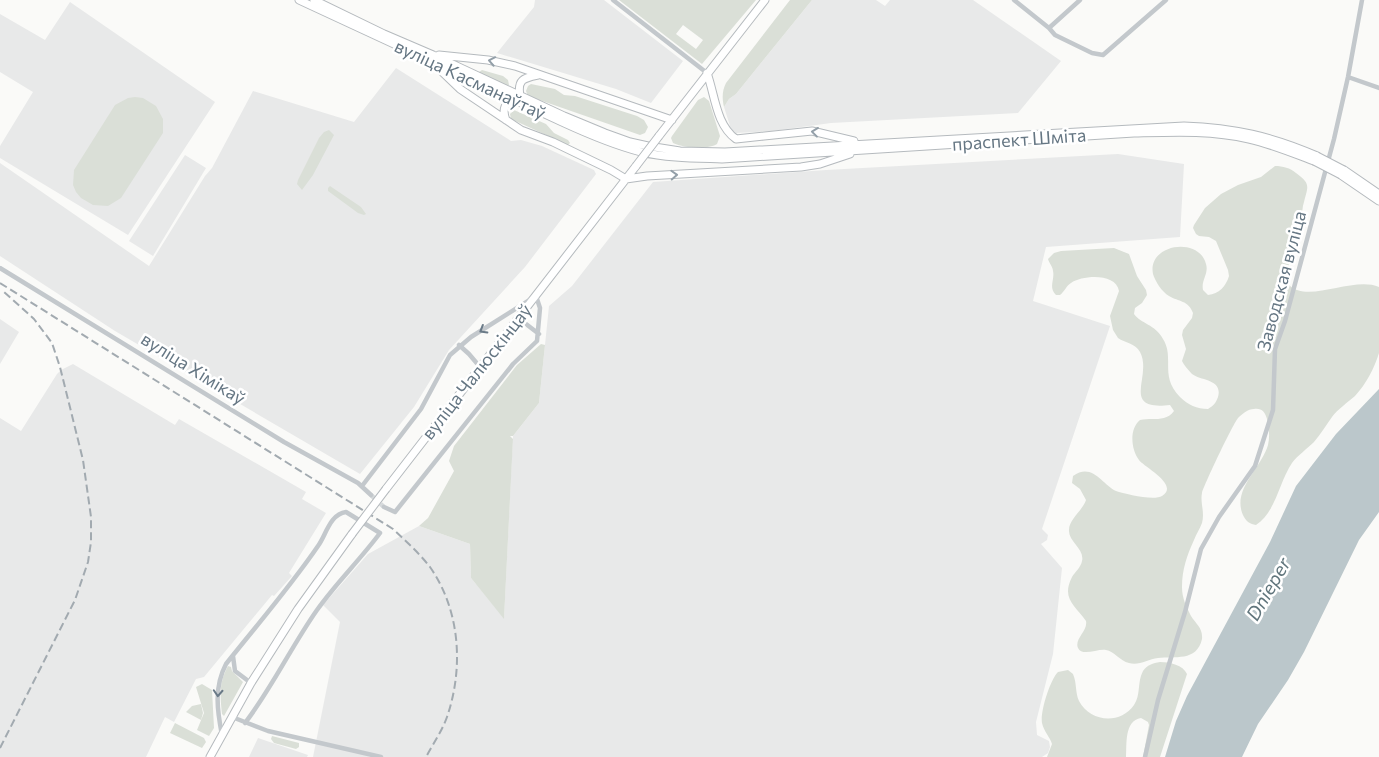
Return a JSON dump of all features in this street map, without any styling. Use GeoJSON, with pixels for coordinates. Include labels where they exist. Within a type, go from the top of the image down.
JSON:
{"type":"FeatureCollection","features":[{"type":"Feature","properties":{"kind":"main road","name":"вуліца Касманаўтаў"},"geometry":{"type":"LineString","coordinates":[[299,0],[432,58],[601,139],[645,149]]}},
{"type":"Feature","properties":{"kind":"main road","name":"вуліца Касманаўтаў"},"geometry":{"type":"LineString","coordinates":[[314,0],[382,37]]}},
{"type":"Feature","properties":{"kind":"main road","name":"вуліца Чалюскінцаў"},"geometry":{"type":"LineString","coordinates":[[210,757],[250,683],[298,609],[352,534],[765,0]]}},
{"type":"Feature","properties":{"kind":"main road"},"geometry":{"type":"LineString","coordinates":[[432,58],[460,89],[521,130],[553,142],[626,179],[647,176],[801,167],[820,164],[861,147]]}},
{"type":"Feature","properties":{"kind":"main road"},"geometry":{"type":"LineString","coordinates":[[432,58],[488,60],[539,74],[672,120]]}},
{"type":"Feature","properties":{"kind":"main road"},"geometry":{"type":"LineString","coordinates":[[506,120],[503,110],[509,102],[518,98],[520,82],[525,77],[539,74]]}},
{"type":"Feature","properties":{"kind":"main road"},"geometry":{"type":"LineString","coordinates":[[707,74],[714,90],[722,124],[728,133],[736,139],[812,131],[861,147]]}},
{"type":"Feature","properties":{"kind":"main road","name":"праспект Шміта"},"geometry":{"type":"LineString","coordinates":[[645,149],[675,157],[722,159],[861,147],[1184,126],[1234,130],[1277,140],[1343,173],[1379,194]]}},
{"type":"Feature","properties":{"kind":"main road","name":"праспект Шміта"},"geometry":{"type":"LineString","coordinates":[[1343,173],[1379,201]]}},
{"type":"Feature","properties":{"kind":"street"},"geometry":{"type":"LineString","coordinates":[[613,0],[707,74]]}},
{"type":"Feature","properties":{"kind":"street"},"geometry":{"type":"LineString","coordinates":[[1014,0],[1049,28],[1054,35],[1092,53],[1103,55],[1166,0]]}},
{"type":"Feature","properties":{"kind":"street"},"geometry":{"type":"LineString","coordinates":[[1049,28],[1080,0]]}},
{"type":"Feature","properties":{"kind":"street","name":"Заводская вуліца"},"geometry":{"type":"LineString","coordinates":[[1145,757],[1158,700],[1185,612],[1201,549],[1218,517],[1255,466],[1273,410],[1275,350],[1285,322],[1323,183],[1348,77],[1362,0]]}},
{"type":"Feature","properties":{"kind":"street"},"geometry":{"type":"LineString","coordinates":[[1348,77],[1379,88]]}},
{"type":"Feature","properties":{"kind":"street","name":"вуліца Хімікаў"},"geometry":{"type":"LineString","coordinates":[[0,268],[284,442],[362,486],[371,495]]}},
{"type":"Feature","properties":{"kind":"street"},"geometry":{"type":"LineString","coordinates":[[362,486],[421,409],[450,355],[459,345],[536,296],[540,308],[537,341],[513,364],[395,512],[384,506]]}},
{"type":"Feature","properties":{"kind":"street"},"geometry":{"type":"LineString","coordinates":[[514,324],[526,324],[539,334]]}},
{"type":"Feature","properties":{"kind":"street"},"geometry":{"type":"LineString","coordinates":[[459,345],[480,368]]}},
{"type":"Feature","properties":{"kind":"street"},"geometry":{"type":"LineString","coordinates":[[222,735],[217,690],[220,676],[233,655],[320,544],[332,521],[341,512],[346,512],[380,534],[319,608],[294,643],[261,703],[246,723]]}},
{"type":"Feature","properties":{"kind":"street"},"geometry":{"type":"LineString","coordinates":[[233,655],[235,671],[250,683]]}},
{"type":"Feature","properties":{"kind":"street"},"geometry":{"type":"LineString","coordinates":[[232,717],[268,730],[381,757]]}},
{"type":"Feature","properties":{"kind":"shaded area"},"geometry":{"type":"Polygon","coordinates":[[[535,0],[604,0],[683,61],[651,103],[616,89],[497,53],[534,7],[535,0]]]}},
{"type":"Feature","properties":{"kind":"shaded area"},"geometry":{"type":"Polygon","coordinates":[[[619,0],[756,0],[702,64],[619,0]],[[683,25],[676,34],[696,49],[703,40],[683,25]]]}},
{"type":"Feature","properties":{"kind":"shaded area"},"geometry":{"type":"Polygon","coordinates":[[[790,0],[812,0],[724,107],[723,95],[726,83],[790,0]]]}},
{"type":"Feature","properties":{"kind":"shaded area"},"geometry":{"type":"Polygon","coordinates":[[[812,0],[876,0],[885,6],[890,0],[973,0],[1061,61],[1018,113],[831,123],[772,131],[736,133],[731,129],[724,107],[812,0]]]}},
{"type":"Feature","properties":{"kind":"shaded area"},"geometry":{"type":"Polygon","coordinates":[[[70,2],[215,102],[128,235],[0,158],[0,146],[33,92],[0,72],[0,14],[45,40],[70,2]]]}},
{"type":"Feature","properties":{"kind":"shaded area"},"geometry":{"type":"Polygon","coordinates":[[[396,68],[511,141],[521,140],[542,146],[594,170],[596,174],[525,267],[449,350],[414,407],[360,474],[115,331],[0,256],[0,163],[149,266],[205,176],[212,168],[253,91],[354,122],[396,68]]]}},
{"type":"Feature","properties":{"kind":"shaded area"},"geometry":{"type":"Polygon","coordinates":[[[482,70],[503,76],[508,80],[509,85],[507,86],[480,75],[479,72],[482,70]]]}},
{"type":"Feature","properties":{"kind":"shaded area"},"geometry":{"type":"Polygon","coordinates":[[[531,84],[555,89],[564,95],[575,96],[637,116],[644,120],[648,127],[645,133],[640,135],[528,96],[526,91],[531,84]]]}},
{"type":"Feature","properties":{"kind":"shaded area"},"geometry":{"type":"Polygon","coordinates":[[[704,97],[709,101],[720,136],[717,144],[695,148],[673,143],[672,136],[698,100],[704,97]]]}},
{"type":"Feature","properties":{"kind":"shaded area"},"geometry":{"type":"Polygon","coordinates":[[[128,98],[143,98],[156,106],[163,119],[163,133],[121,198],[108,206],[93,205],[81,198],[76,192],[73,185],[74,170],[115,105],[128,98]]]}},
{"type":"Feature","properties":{"kind":"shaded area"},"geometry":{"type":"Polygon","coordinates":[[[514,110],[546,124],[554,133],[570,143],[568,145],[511,119],[510,114],[514,110]]]}},
{"type":"Feature","properties":{"kind":"shaded area"},"geometry":{"type":"Polygon","coordinates":[[[329,130],[334,135],[313,175],[302,190],[297,184],[298,180],[319,138],[324,132],[329,130]]]}},
{"type":"Feature","properties":{"kind":"shaded area"},"geometry":{"type":"Polygon","coordinates":[[[1118,154],[1184,164],[1180,237],[1046,247],[1033,301],[1110,326],[1042,529],[1048,535],[1047,540],[1041,544],[1062,568],[1053,654],[1036,722],[1037,735],[1049,741],[1048,753],[1042,757],[313,757],[340,622],[323,605],[368,554],[419,526],[470,544],[471,578],[504,618],[513,436],[539,403],[549,306],[572,286],[653,182],[826,170],[1118,154]]]}},
{"type":"Feature","properties":{"kind":"shaded area"},"geometry":{"type":"Polygon","coordinates":[[[185,155],[206,168],[153,256],[129,241],[185,155]]]}},
{"type":"Feature","properties":{"kind":"shaded area"},"geometry":{"type":"Polygon","coordinates":[[[1275,166],[1291,170],[1304,180],[1307,186],[1302,215],[1295,232],[1297,248],[1286,272],[1286,281],[1297,290],[1307,292],[1357,285],[1379,287],[1379,353],[1375,365],[1355,396],[1334,414],[1314,442],[1292,463],[1273,505],[1256,525],[1244,517],[1241,498],[1248,480],[1268,445],[1267,419],[1263,411],[1259,409],[1243,413],[1238,418],[1202,493],[1202,523],[1189,551],[1184,569],[1182,587],[1184,598],[1191,616],[1202,635],[1199,646],[1195,651],[1190,655],[1158,658],[1133,664],[1106,650],[1080,651],[1077,645],[1085,628],[1086,621],[1071,601],[1068,591],[1072,577],[1081,563],[1082,557],[1069,534],[1069,530],[1071,522],[1086,500],[1080,489],[1072,483],[1073,476],[1086,471],[1116,491],[1153,498],[1162,496],[1166,492],[1167,487],[1159,477],[1139,460],[1134,450],[1132,439],[1134,428],[1140,420],[1167,417],[1174,411],[1170,405],[1146,403],[1142,397],[1143,361],[1140,352],[1133,345],[1118,338],[1113,330],[1110,316],[1119,291],[1117,285],[1106,278],[1083,278],[1071,283],[1060,295],[1056,295],[1052,289],[1053,270],[1048,259],[1054,253],[1061,251],[1114,248],[1129,254],[1137,276],[1147,295],[1142,303],[1135,308],[1134,314],[1156,330],[1163,339],[1168,353],[1170,382],[1180,397],[1196,407],[1208,409],[1218,397],[1219,391],[1217,387],[1210,381],[1192,374],[1182,361],[1186,349],[1182,335],[1183,330],[1192,318],[1193,313],[1186,303],[1169,296],[1161,289],[1153,274],[1153,264],[1165,250],[1185,247],[1194,250],[1201,255],[1207,268],[1203,290],[1208,295],[1219,291],[1228,280],[1228,270],[1216,241],[1196,234],[1193,228],[1194,225],[1205,208],[1221,194],[1238,185],[1261,177],[1275,166]]]}},
{"type":"Feature","properties":{"kind":"shaded area"},"geometry":{"type":"Polygon","coordinates":[[[330,186],[361,207],[366,214],[358,213],[328,191],[330,186]]]}},
{"type":"Feature","properties":{"kind":"shaded area"},"geometry":{"type":"Polygon","coordinates":[[[0,319],[19,332],[0,364],[0,319]]]}},
{"type":"Feature","properties":{"kind":"shaded area"},"geometry":{"type":"Polygon","coordinates":[[[541,344],[545,345],[539,403],[513,436],[510,436],[513,439],[504,619],[471,578],[470,544],[419,526],[428,518],[454,471],[449,461],[454,446],[517,365],[541,344]]]}},
{"type":"Feature","properties":{"kind":"shaded area"},"geometry":{"type":"Polygon","coordinates":[[[73,364],[175,425],[179,419],[306,492],[302,499],[326,513],[289,573],[292,576],[274,596],[272,595],[204,677],[196,679],[174,722],[165,717],[146,757],[0,757],[0,418],[21,431],[57,374],[73,364]]]}},
{"type":"Feature","properties":{"kind":"shaded area"},"geometry":{"type":"Polygon","coordinates":[[[1160,662],[1176,665],[1187,674],[1160,757],[1143,757],[1149,725],[1148,722],[1141,718],[1136,720],[1129,728],[1126,757],[1047,757],[1052,744],[1043,726],[1042,718],[1049,689],[1058,672],[1068,670],[1073,674],[1079,701],[1084,708],[1098,717],[1113,718],[1121,716],[1134,705],[1138,697],[1143,671],[1146,667],[1160,662]]]}},
{"type":"Feature","properties":{"kind":"shaded area"},"geometry":{"type":"Polygon","coordinates":[[[228,666],[231,667],[232,671],[243,682],[224,716],[222,714],[221,689],[228,666]]]}},
{"type":"Feature","properties":{"kind":"shaded area"},"geometry":{"type":"Polygon","coordinates":[[[202,684],[212,690],[214,728],[209,736],[197,730],[204,713],[196,687],[202,684]]]}},
{"type":"Feature","properties":{"kind":"shaded area"},"geometry":{"type":"Polygon","coordinates":[[[201,704],[203,713],[201,720],[186,712],[192,706],[201,704]]]}},
{"type":"Feature","properties":{"kind":"shaded area"},"geometry":{"type":"Polygon","coordinates":[[[175,723],[204,738],[206,742],[202,748],[170,733],[175,723]]]}},
{"type":"Feature","properties":{"kind":"shaded area"},"geometry":{"type":"Polygon","coordinates":[[[272,736],[299,743],[299,747],[296,749],[274,743],[271,739],[272,736]]]}},
{"type":"Feature","properties":{"kind":"shaded area"},"geometry":{"type":"Polygon","coordinates":[[[258,738],[308,755],[307,757],[249,757],[258,738]]]}},
{"type":"Feature","properties":{"kind":"water","name":"Dnieper"},"geometry":{"type":"Polygon","coordinates":[[[1379,389],[1379,512],[1359,540],[1304,652],[1288,680],[1258,724],[1242,757],[1165,757],[1176,721],[1187,696],[1270,542],[1296,486],[1336,434],[1379,389]]]}},
{"type":"Feature","properties":{"kind":"tunnel"},"geometry":{"type":"LineString","coordinates":[[371,495],[384,507]]}},
{"type":"Feature","properties":{"kind":"railway"},"geometry":{"type":"LineString","coordinates":[[0,283],[393,529],[430,567],[448,602],[453,620],[457,659],[456,679],[447,717],[426,757]]}},
{"type":"Feature","properties":{"kind":"railway"},"geometry":{"type":"LineString","coordinates":[[0,748],[75,600],[88,562],[91,542],[91,517],[83,460],[60,367],[52,343],[34,319],[3,291]]}}]}
